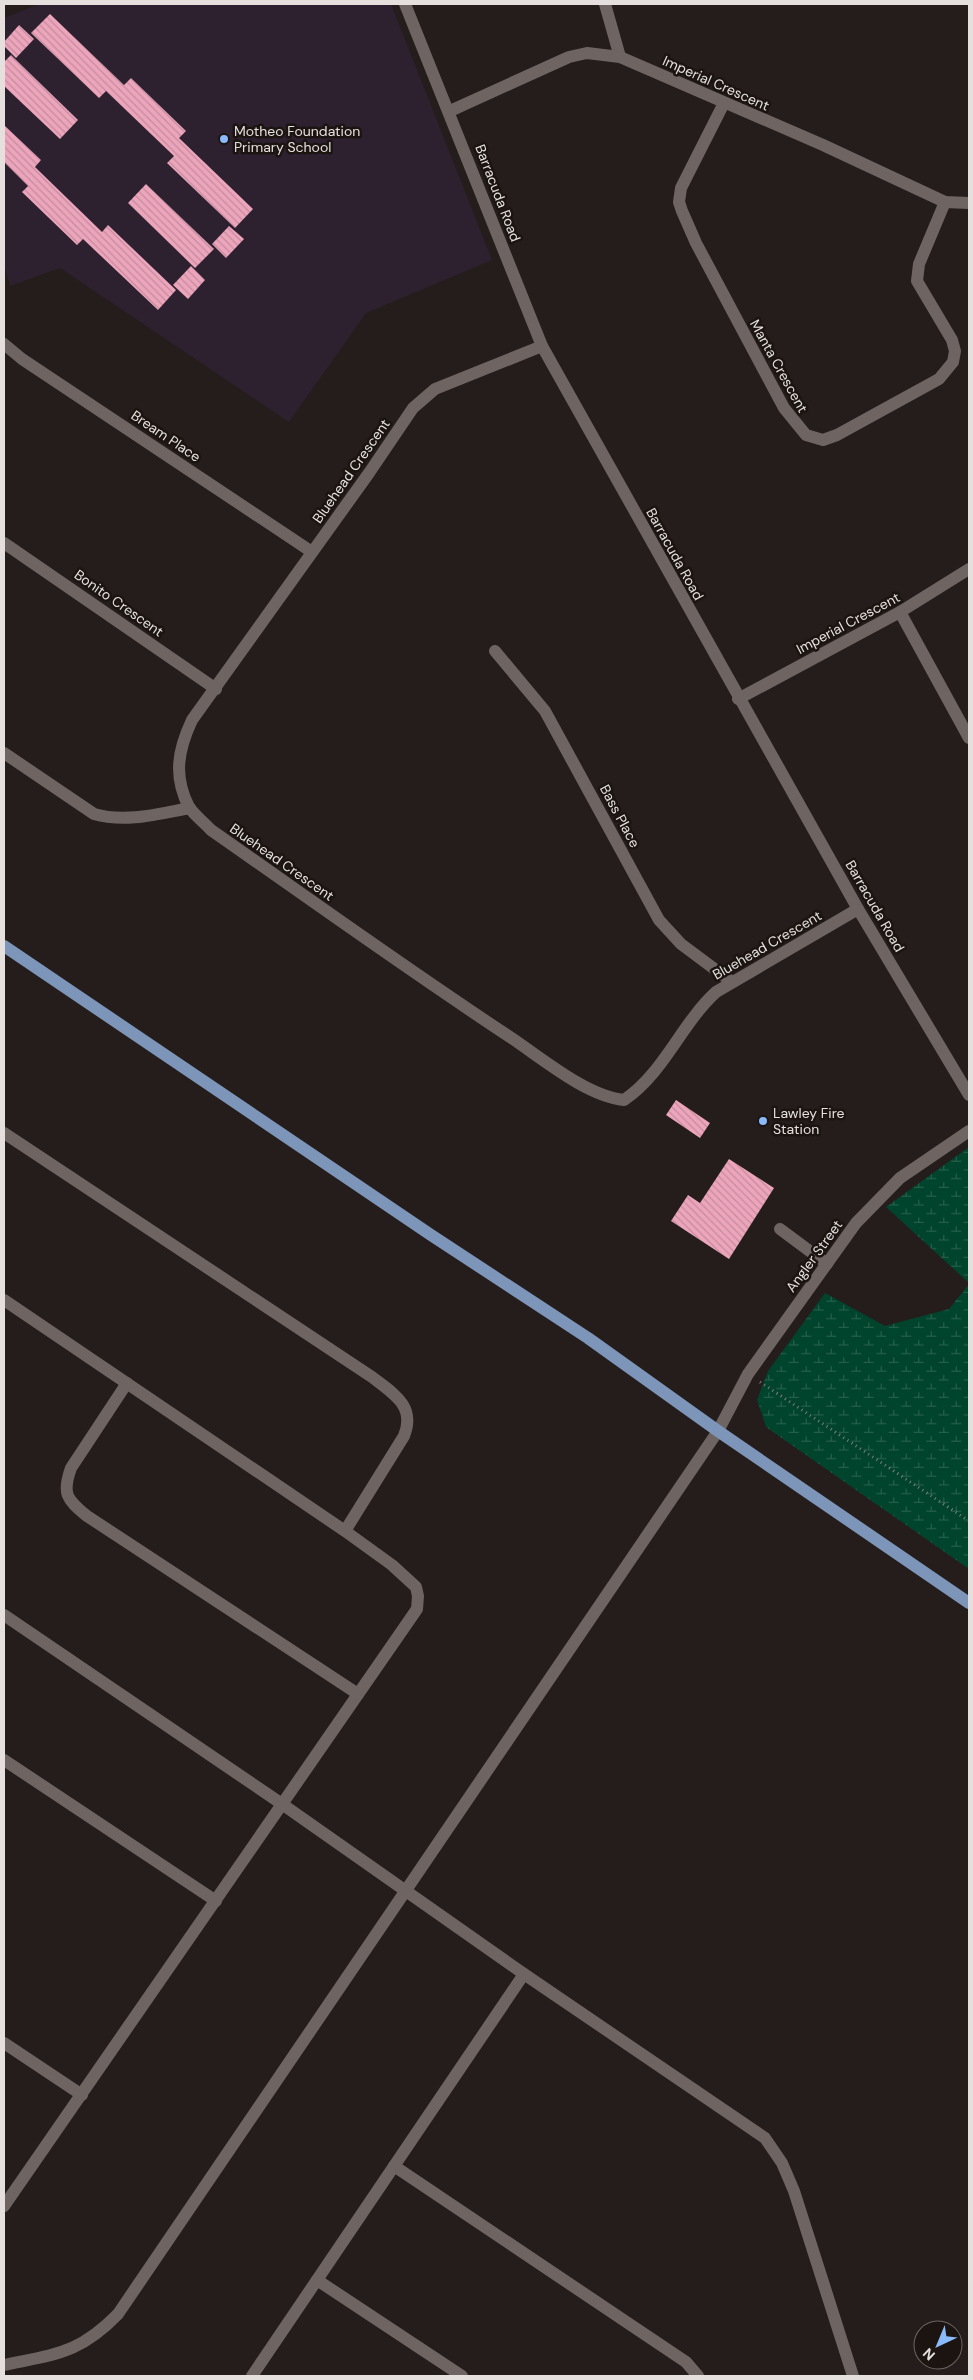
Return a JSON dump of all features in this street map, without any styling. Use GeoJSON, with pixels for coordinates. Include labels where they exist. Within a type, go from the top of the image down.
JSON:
{"type":"FeatureCollection","features":[{"type":"Feature","properties":{"kind":"main road"},"geometry":{"type":"LineString","coordinates":[[4,946],[588,1338],[969,1603]]}},
{"type":"Feature","properties":{"kind":"street","name":"Barracuda Road"},"geometry":{"type":"LineString","coordinates":[[405,4],[450,112],[542,346],[738,699],[858,909],[969,1095]]}},
{"type":"Feature","properties":{"kind":"street"},"geometry":{"type":"LineString","coordinates":[[605,4],[620,57]]}},
{"type":"Feature","properties":{"kind":"street","name":"Imperial Crescent"},"geometry":{"type":"LineString","coordinates":[[450,112],[569,56],[586,53],[620,57],[823,145],[945,202],[969,203]]}},
{"type":"Feature","properties":{"kind":"street","name":"Manta Crescent"},"geometry":{"type":"LineString","coordinates":[[724,103],[681,188],[680,202],[682,211],[696,243],[784,408],[806,435],[823,440],[837,435],[939,379],[953,362],[955,351],[952,340],[916,281],[919,264],[945,202]]}},
{"type":"Feature","properties":{"kind":"street","name":"Bream Place"},"geometry":{"type":"LineString","coordinates":[[4,344],[312,552]]}},
{"type":"Feature","properties":{"kind":"street","name":"Bluehead Crescent"},"geometry":{"type":"LineString","coordinates":[[542,346],[435,389],[413,408],[216,689],[192,720],[182,741],[178,761],[181,784],[190,808],[211,830],[433,987],[580,1083],[610,1099],[624,1100],[640,1090],[701,1006],[716,992],[858,909]]}},
{"type":"Feature","properties":{"kind":"street","name":"Bonito Crescent"},"geometry":{"type":"LineString","coordinates":[[4,542],[216,689]]}},
{"type":"Feature","properties":{"kind":"street","name":"Imperial Crescent"},"geometry":{"type":"LineString","coordinates":[[738,699],[900,612],[969,569]]}},
{"type":"Feature","properties":{"kind":"street"},"geometry":{"type":"LineString","coordinates":[[900,612],[969,738]]}},
{"type":"Feature","properties":{"kind":"street","name":"Bass Place"},"geometry":{"type":"LineString","coordinates":[[495,651],[545,710],[659,920],[681,944],[732,982]]}},
{"type":"Feature","properties":{"kind":"street"},"geometry":{"type":"LineString","coordinates":[[4,753],[94,814],[109,818],[132,818],[190,808]]}},
{"type":"Feature","properties":{"kind":"street","name":"Angler Street"},"geometry":{"type":"LineString","coordinates":[[4,2365],[70,2350],[83,2344],[102,2330],[118,2314],[718,1430],[748,1374],[856,1223],[900,1178],[969,1131]]}},
{"type":"Feature","properties":{"kind":"street"},"geometry":{"type":"LineString","coordinates":[[4,1133],[372,1377],[397,1397],[408,1415],[410,1423],[404,1436],[345,1531]]}},
{"type":"Feature","properties":{"kind":"street"},"geometry":{"type":"LineString","coordinates":[[780,1229],[827,1264]]}},
{"type":"Feature","properties":{"kind":"street"},"geometry":{"type":"LineString","coordinates":[[4,1300],[345,1531],[405,1576],[416,1587],[418,1596],[417,1609],[4,2206]]}},
{"type":"Feature","properties":{"kind":"street"},"geometry":{"type":"LineString","coordinates":[[127,1383],[71,1468],[66,1483],[66,1494],[75,1506],[87,1516],[358,1694]]}},
{"type":"Feature","properties":{"kind":"street"},"geometry":{"type":"LineString","coordinates":[[4,1615],[282,1804],[524,1974],[764,2138],[774,2149],[794,2191],[853,2376]]}},
{"type":"Feature","properties":{"kind":"street"},"geometry":{"type":"LineString","coordinates":[[4,1760],[216,1901]]}},
{"type":"Feature","properties":{"kind":"street"},"geometry":{"type":"LineString","coordinates":[[252,2376],[524,1974]]}},
{"type":"Feature","properties":{"kind":"street"},"geometry":{"type":"LineString","coordinates":[[4,2043],[82,2095]]}},
{"type":"Feature","properties":{"kind":"street"},"geometry":{"type":"LineString","coordinates":[[394,2166],[679,2357],[698,2376]]}},
{"type":"Feature","properties":{"kind":"street"},"geometry":{"type":"LineString","coordinates":[[317,2280],[462,2376]]}},
{"type":"Feature","properties":{"kind":"path"},"geometry":{"type":"LineString","coordinates":[[748,1374],[969,1521]]}},
{"type":"Feature","properties":{"kind":"shaded area","name":"Motheo Foundation Primary School"},"geometry":{"type":"Polygon","coordinates":[[[39,4],[391,4],[492,260],[366,313],[289,422],[60,268],[10,286],[4,265],[4,18],[39,4]]]}},
{"type":"Feature","properties":{"kind":"green space"},"geometry":{"type":"Polygon","coordinates":[[[969,1147],[969,1283],[886,1207],[969,1147]]]}},
{"type":"Feature","properties":{"kind":"green space"},"geometry":{"type":"Polygon","coordinates":[[[969,1284],[969,1569],[766,1427],[757,1400],[768,1371],[825,1293],[885,1326],[949,1309],[969,1284]]]}},
{"type":"Feature","properties":{"kind":"building"},"geometry":{"type":"Polygon","coordinates":[[[50,14],[124,85],[131,78],[186,131],[179,138],[253,209],[235,228],[167,163],[174,156],[106,91],[99,98],[31,33],[50,14]]]}},
{"type":"Feature","properties":{"kind":"building"},"geometry":{"type":"Polygon","coordinates":[[[19,25],[34,39],[16,58],[4,46],[4,42],[19,25]]]}},
{"type":"Feature","properties":{"kind":"building"},"geometry":{"type":"Polygon","coordinates":[[[11,55],[78,120],[60,139],[4,86],[4,62],[11,55]]]}},
{"type":"Feature","properties":{"kind":"building"},"geometry":{"type":"Polygon","coordinates":[[[4,125],[41,160],[35,167],[102,232],[108,225],[176,290],[158,310],[83,239],[77,245],[22,192],[28,186],[4,162],[4,125]]]}},
{"type":"Feature","properties":{"kind":"building"},"geometry":{"type":"Polygon","coordinates":[[[146,184],[214,249],[195,268],[128,203],[146,184]]]}},
{"type":"Feature","properties":{"kind":"building"},"geometry":{"type":"Polygon","coordinates":[[[229,226],[244,239],[226,258],[212,244],[229,226]]]}},
{"type":"Feature","properties":{"kind":"building"},"geometry":{"type":"Polygon","coordinates":[[[191,266],[205,280],[188,299],[173,285],[191,266]]]}},
{"type":"Feature","properties":{"kind":"building"},"geometry":{"type":"Polygon","coordinates":[[[676,1100],[710,1123],[700,1138],[666,1115],[676,1100]]]}},
{"type":"Feature","properties":{"kind":"building"},"geometry":{"type":"Polygon","coordinates":[[[729,1159],[774,1188],[729,1259],[671,1221],[688,1195],[700,1203],[729,1159]]]}},
{"type":"Feature","properties":{"kind":"place","name":"Motheo Foundation Primary School"},"geometry":{"type":"Point","coordinates":[224,139]}},
{"type":"Feature","properties":{"kind":"place","name":"Lawley Fire Station"},"geometry":{"type":"Point","coordinates":[763,1121]}}]}
